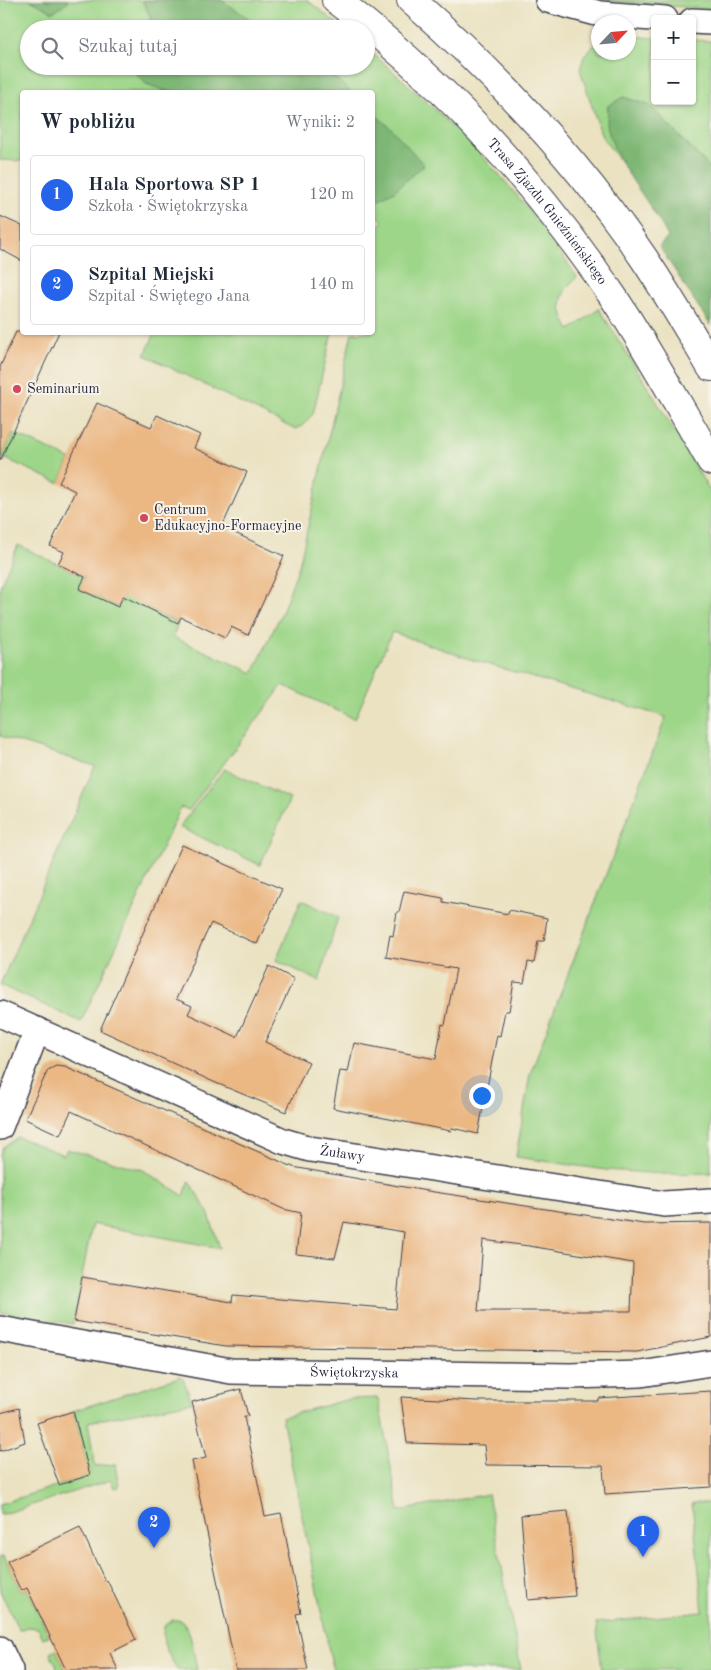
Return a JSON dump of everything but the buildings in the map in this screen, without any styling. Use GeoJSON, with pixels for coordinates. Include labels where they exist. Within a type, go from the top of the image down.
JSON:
{"type":"FeatureCollection","features":[{"type":"Feature","properties":{"kind":"main road","name":"Trasa Zjazdu Gnieźnieńskiego"},"geometry":{"type":"LineString","coordinates":[[336,0],[359,20]]}},
{"type":"Feature","properties":{"kind":"main road"},"geometry":{"type":"LineString","coordinates":[[411,0],[470,54],[544,132],[594,191],[642,257],[711,367]]}},
{"type":"Feature","properties":{"kind":"main road","name":"Trasa Zjazdu Gnieźnieńskiego"},"geometry":{"type":"LineString","coordinates":[[375,33],[448,98],[492,144],[554,217],[614,299],[711,461]]}},
{"type":"Feature","properties":{"kind":"street"},"geometry":{"type":"LineString","coordinates":[[548,0],[600,14],[651,18]]}},
{"type":"Feature","properties":{"kind":"street"},"geometry":{"type":"LineString","coordinates":[[696,21],[711,22]]}},
{"type":"Feature","properties":{"kind":"street","name":"Żuławy"},"geometry":{"type":"LineString","coordinates":[[0,1014],[283,1140],[310,1149],[664,1204],[711,1201]]}},
{"type":"Feature","properties":{"kind":"street"},"geometry":{"type":"LineString","coordinates":[[0,1127],[37,1030]]}},
{"type":"Feature","properties":{"kind":"street","name":"Świętokrzyska"},"geometry":{"type":"LineString","coordinates":[[0,1329],[231,1371],[570,1376],[641,1374],[711,1363]]}},
{"type":"Feature","properties":{"kind":"street"},"geometry":{"type":"LineString","coordinates":[[0,1649],[10,1670]]}},
{"type":"Feature","properties":{"kind":"green space"},"geometry":{"type":"Polygon","coordinates":[[[0,0],[307,0],[333,20],[20,20],[20,75],[375,75],[375,56],[471,144],[503,179],[551,239],[577,277],[566,289],[561,308],[570,330],[599,309],[711,493],[711,1173],[663,1174],[606,1170],[516,1157],[530,1074],[666,717],[473,660],[392,632],[355,719],[283,685],[189,810],[181,807],[81,1022],[0,985],[95,766],[0,736],[0,586],[18,545],[85,577],[79,589],[118,607],[124,594],[178,623],[173,637],[253,673],[282,612],[299,566],[352,335],[375,335],[375,234],[376,229],[383,221],[375,213],[375,90],[20,90],[20,161],[0,160],[0,0]]]}},
{"type":"Feature","properties":{"kind":"green space"},"geometry":{"type":"Polygon","coordinates":[[[30,0],[68,0],[67,3],[53,12],[30,0]]]}},
{"type":"Feature","properties":{"kind":"green space"},"geometry":{"type":"Polygon","coordinates":[[[142,0],[221,0],[251,20],[150,20],[142,0]]]}},
{"type":"Feature","properties":{"kind":"green space"},"geometry":{"type":"Polygon","coordinates":[[[592,0],[711,0],[711,9],[592,0]]]}},
{"type":"Feature","properties":{"kind":"green space"},"geometry":{"type":"Polygon","coordinates":[[[636,37],[651,38],[651,105],[696,105],[696,40],[711,41],[711,169],[683,140],[608,106],[608,128],[624,166],[602,137],[580,69],[585,54],[591,48],[591,60],[636,60],[636,37]]]}},
{"type":"Feature","properties":{"kind":"green space"},"geometry":{"type":"Polygon","coordinates":[[[138,75],[331,75],[349,90],[163,90],[146,84],[138,75]]]}},
{"type":"Feature","properties":{"kind":"green space"},"geometry":{"type":"Polygon","coordinates":[[[623,97],[649,105],[711,169],[711,326],[659,246],[668,237],[653,210],[627,172],[613,145],[607,127],[608,106],[623,97]]]}},
{"type":"Feature","properties":{"kind":"green space"},"geometry":{"type":"Polygon","coordinates":[[[375,115],[393,130],[424,165],[394,191],[375,202],[375,115]]]}},
{"type":"Feature","properties":{"kind":"green space"},"geometry":{"type":"Polygon","coordinates":[[[154,335],[332,335],[313,414],[302,426],[294,429],[145,355],[154,335]]]}},
{"type":"Feature","properties":{"kind":"green space"},"geometry":{"type":"Polygon","coordinates":[[[13,433],[70,459],[59,483],[2,457],[13,433]]]}},
{"type":"Feature","properties":{"kind":"green space"},"geometry":{"type":"Polygon","coordinates":[[[224,769],[290,799],[260,865],[179,827],[224,769]]]}},
{"type":"Feature","properties":{"kind":"green space"},"geometry":{"type":"Polygon","coordinates":[[[301,900],[338,917],[319,981],[276,960],[301,900]]]}},
{"type":"Feature","properties":{"kind":"green space"},"geometry":{"type":"Polygon","coordinates":[[[18,1137],[64,1155],[67,1149],[143,1170],[184,1196],[189,1181],[208,1212],[220,1248],[92,1224],[73,1324],[0,1312],[0,1154],[3,1147],[18,1137]]]}},
{"type":"Feature","properties":{"kind":"green space"},"geometry":{"type":"Polygon","coordinates":[[[182,1376],[192,1402],[88,1422],[95,1466],[115,1464],[119,1487],[114,1488],[111,1480],[0,1515],[0,1504],[90,1475],[73,1411],[182,1376]]]}},
{"type":"Feature","properties":{"kind":"green space"},"geometry":{"type":"Polygon","coordinates":[[[378,1398],[399,1511],[488,1494],[521,1670],[333,1670],[282,1417],[349,1399],[378,1398]]]}},
{"type":"Feature","properties":{"kind":"green space"},"geometry":{"type":"Polygon","coordinates":[[[692,1503],[711,1503],[711,1670],[602,1670],[596,1623],[703,1612],[692,1503]]]}},
{"type":"Feature","properties":{"kind":"green space"},"geometry":{"type":"Polygon","coordinates":[[[4,1556],[21,1591],[27,1588],[49,1636],[43,1638],[38,1628],[28,1627],[19,1630],[0,1591],[0,1558],[4,1556]]]}},
{"type":"Feature","properties":{"kind":"green space"},"geometry":{"type":"Polygon","coordinates":[[[172,1620],[181,1620],[188,1631],[197,1670],[177,1670],[168,1653],[164,1642],[163,1630],[165,1624],[172,1620]]]}},
{"type":"Feature","properties":{"kind":"green space"},"geometry":{"type":"Polygon","coordinates":[[[56,1650],[66,1670],[56,1670],[57,1666],[50,1653],[56,1650]]]}},
{"type":"Feature","properties":{"kind":"place","name":"Seminarium"},"geometry":{"type":"Point","coordinates":[17,389]}},
{"type":"Feature","properties":{"kind":"place","name":"Centrum Edukacyjno-Formacyjne"},"geometry":{"type":"Point","coordinates":[144,518]}},
{"type":"Feature","properties":{"kind":"place","name":"Szpital Miejski"},"geometry":{"type":"Point","coordinates":[154,1548]}},
{"type":"Feature","properties":{"kind":"place","name":"Hala Sportowa SP 1"},"geometry":{"type":"Point","coordinates":[643,1557]}}]}
